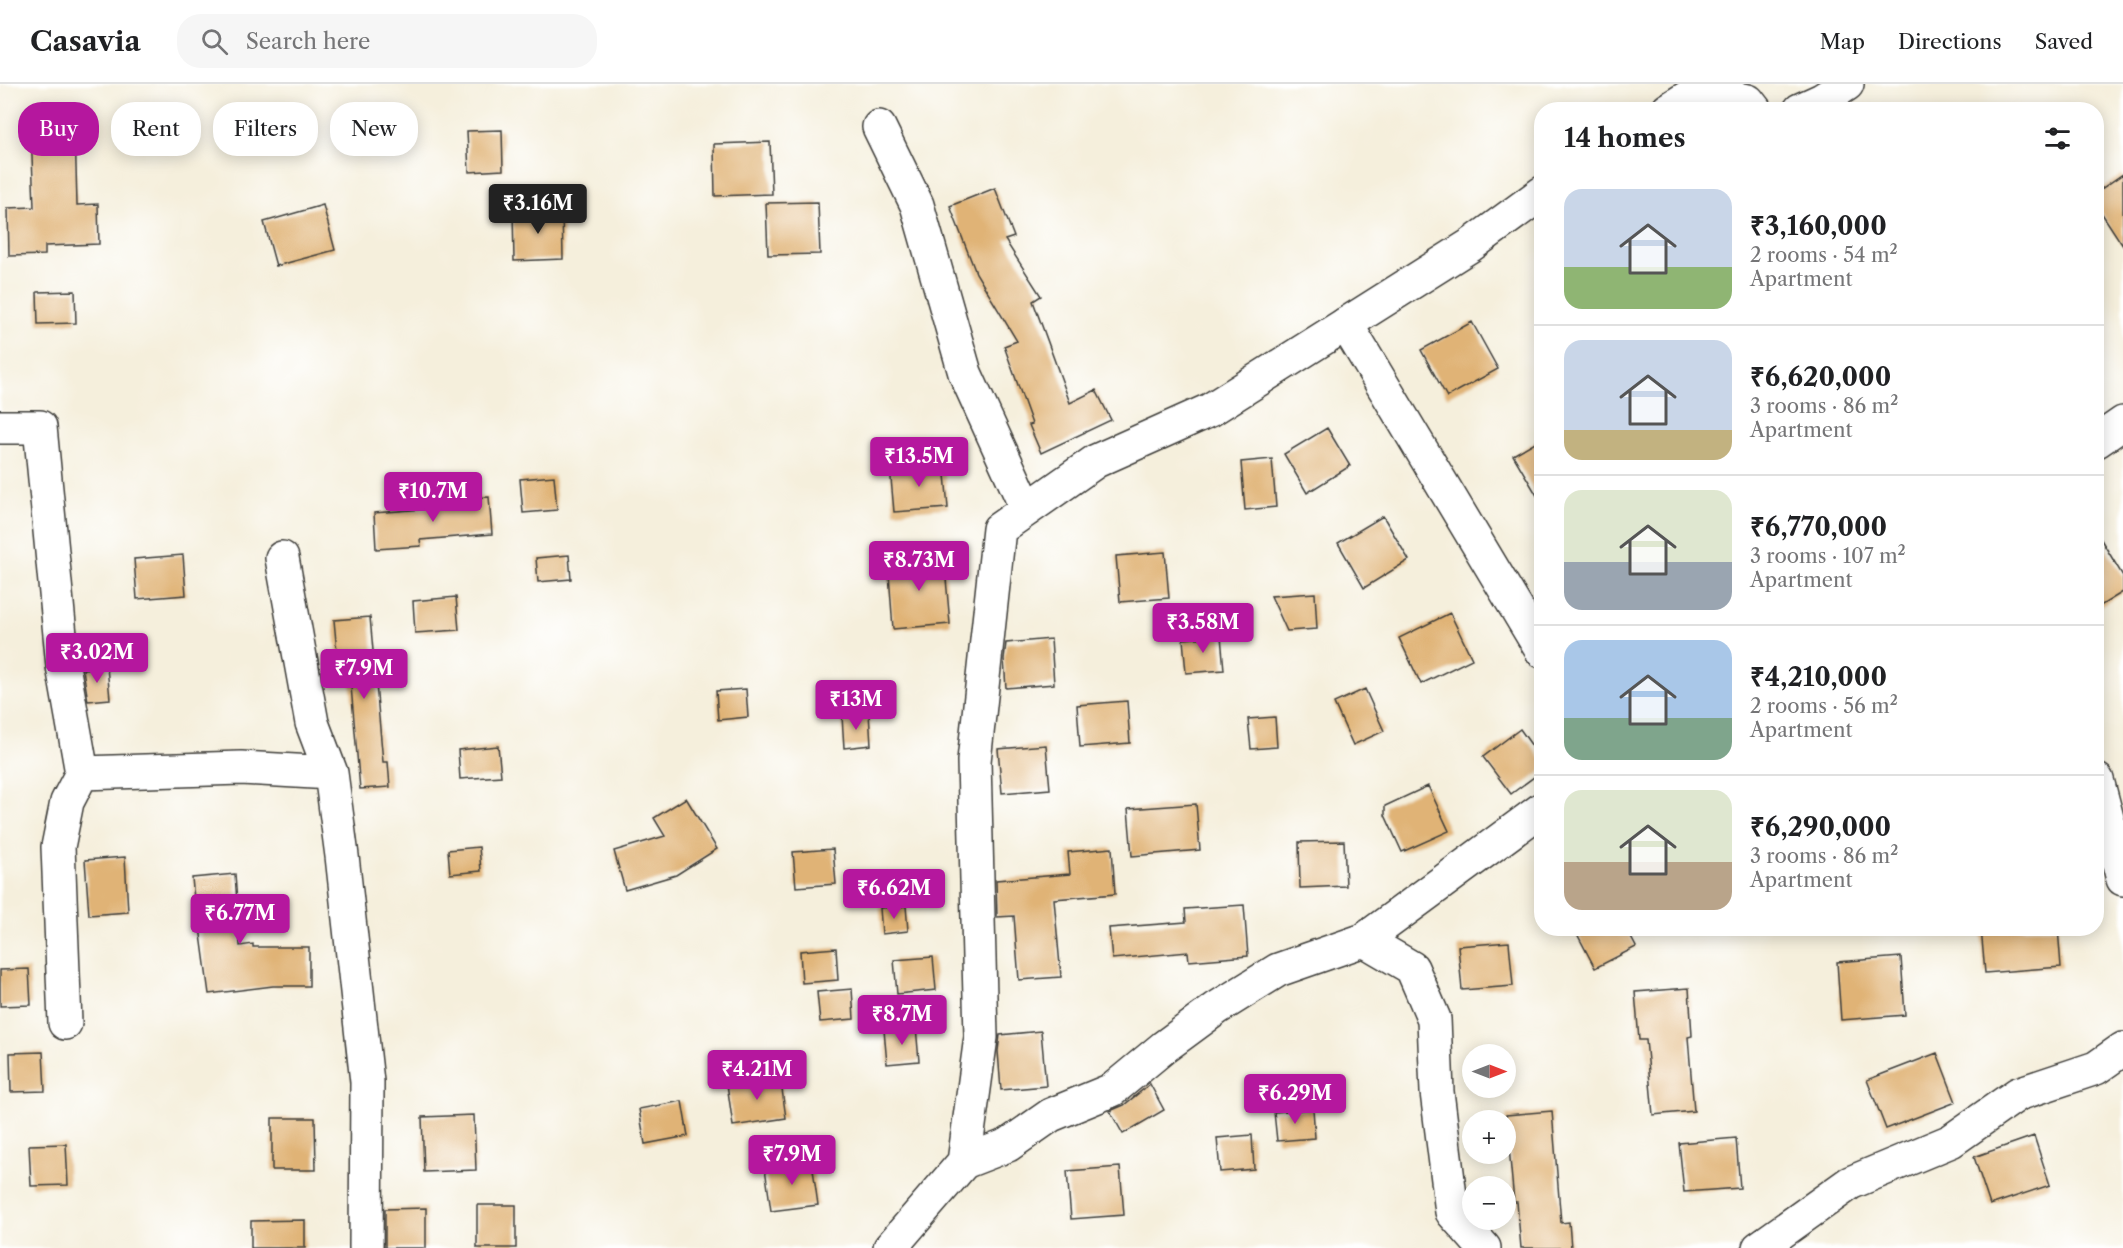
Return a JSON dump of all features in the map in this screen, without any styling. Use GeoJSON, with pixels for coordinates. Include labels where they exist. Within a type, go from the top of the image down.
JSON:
{"type":"FeatureCollection","features":[{"type":"Feature","properties":{"kind":"street"},"geometry":{"type":"LineString","coordinates":[[1818,102],[1847,84]]}},
{"type":"Feature","properties":{"kind":"street"},"geometry":{"type":"LineString","coordinates":[[1678,102],[1698,87],[1749,102]]}},
{"type":"Feature","properties":{"kind":"street"},"geometry":{"type":"LineString","coordinates":[[879,127],[917,205],[965,373],[1028,509]]}},
{"type":"Feature","properties":{"kind":"street"},"geometry":{"type":"LineString","coordinates":[[964,1162],[981,1037],[974,761],[999,529],[1096,461],[1210,410],[1471,245],[1534,199]]}},
{"type":"Feature","properties":{"kind":"street"},"geometry":{"type":"LineString","coordinates":[[1346,324],[1534,638]]}},
{"type":"Feature","properties":{"kind":"street"},"geometry":{"type":"LineString","coordinates":[[2104,436],[2123,423]]}},
{"type":"Feature","properties":{"kind":"street"},"geometry":{"type":"LineString","coordinates":[[0,427],[40,427],[63,666],[82,773],[67,802],[58,847],[65,1023]]}},
{"type":"Feature","properties":{"kind":"street"},"geometry":{"type":"LineString","coordinates":[[282,558],[312,723],[331,773],[342,856],[367,1082],[366,1248]]}},
{"type":"Feature","properties":{"kind":"street"},"geometry":{"type":"LineString","coordinates":[[82,773],[241,768],[331,773]]}},
{"type":"Feature","properties":{"kind":"street"},"geometry":{"type":"LineString","coordinates":[[2104,807],[2123,879]]}},
{"type":"Feature","properties":{"kind":"street"},"geometry":{"type":"LineString","coordinates":[[890,1248],[964,1162],[1008,1145],[1051,1115],[1112,1090],[1164,1047],[1217,1008],[1278,970],[1364,940],[1534,815]]}},
{"type":"Feature","properties":{"kind":"street"},"geometry":{"type":"LineString","coordinates":[[1364,940],[1412,968],[1434,1019],[1437,1092],[1452,1212],[1484,1248]]}},
{"type":"Feature","properties":{"kind":"street"},"geometry":{"type":"LineString","coordinates":[[1759,1248],[1850,1183],[1951,1141],[2018,1094],[2096,1068],[2123,1049]]}},
{"type":"Feature","properties":{"kind":"building"},"geometry":{"type":"Polygon","coordinates":[[[502,130],[503,170],[469,172],[467,131],[502,130]]]}},
{"type":"Feature","properties":{"kind":"building"},"geometry":{"type":"Polygon","coordinates":[[[770,142],[772,194],[715,196],[714,144],[770,142]]]}},
{"type":"Feature","properties":{"kind":"building"},"geometry":{"type":"Polygon","coordinates":[[[32,156],[76,156],[77,205],[98,204],[99,244],[45,246],[45,255],[9,256],[8,208],[34,207],[32,156]]]}},
{"type":"Feature","properties":{"kind":"building"},"geometry":{"type":"Polygon","coordinates":[[[2123,174],[2123,246],[2104,217],[2104,187],[2123,174]]]}},
{"type":"Feature","properties":{"kind":"building"},"geometry":{"type":"Polygon","coordinates":[[[995,188],[1014,237],[1005,240],[1041,296],[1033,301],[1070,403],[1096,390],[1111,420],[1041,453],[1029,425],[1032,424],[1004,346],[1017,341],[976,273],[950,206],[995,188]]]}},
{"type":"Feature","properties":{"kind":"building"},"geometry":{"type":"Polygon","coordinates":[[[818,202],[820,254],[768,255],[766,203],[818,202]]]}},
{"type":"Feature","properties":{"kind":"building"},"geometry":{"type":"Polygon","coordinates":[[[323,205],[335,250],[276,266],[264,222],[323,205]]]}},
{"type":"Feature","properties":{"kind":"building"},"geometry":{"type":"Polygon","coordinates":[[[562,209],[563,259],[514,261],[513,210],[562,209]]]}},
{"type":"Feature","properties":{"kind":"building"},"geometry":{"type":"Polygon","coordinates":[[[75,291],[76,323],[38,324],[37,292],[75,291]]]}},
{"type":"Feature","properties":{"kind":"building"},"geometry":{"type":"Polygon","coordinates":[[[1472,322],[1498,369],[1447,397],[1421,350],[1472,322]]]}},
{"type":"Feature","properties":{"kind":"building"},"geometry":{"type":"Polygon","coordinates":[[[1327,428],[1350,466],[1307,493],[1284,454],[1327,428]]]}},
{"type":"Feature","properties":{"kind":"building"},"geometry":{"type":"Polygon","coordinates":[[[1534,443],[1534,490],[1513,455],[1534,443]]]}},
{"type":"Feature","properties":{"kind":"building"},"geometry":{"type":"Polygon","coordinates":[[[1272,459],[1276,507],[1245,510],[1241,462],[1272,459]]]}},
{"type":"Feature","properties":{"kind":"building"},"geometry":{"type":"Polygon","coordinates":[[[944,463],[948,508],[894,512],[890,467],[944,463]]]}},
{"type":"Feature","properties":{"kind":"building"},"geometry":{"type":"Polygon","coordinates":[[[554,476],[557,510],[523,513],[520,479],[554,476]]]}},
{"type":"Feature","properties":{"kind":"building"},"geometry":{"type":"Polygon","coordinates":[[[489,497],[492,534],[420,540],[421,546],[376,549],[374,513],[449,507],[449,499],[489,497]]]}},
{"type":"Feature","properties":{"kind":"building"},"geometry":{"type":"Polygon","coordinates":[[[1383,516],[1409,560],[1364,588],[1338,543],[1383,516]]]}},
{"type":"Feature","properties":{"kind":"building"},"geometry":{"type":"Polygon","coordinates":[[[2104,545],[2123,576],[2123,592],[2104,604],[2104,545]]]}},
{"type":"Feature","properties":{"kind":"building"},"geometry":{"type":"Polygon","coordinates":[[[1165,552],[1169,598],[1120,602],[1116,556],[1165,552]]]}},
{"type":"Feature","properties":{"kind":"building"},"geometry":{"type":"Polygon","coordinates":[[[183,555],[186,595],[137,599],[134,559],[183,555]]]}},
{"type":"Feature","properties":{"kind":"building"},"geometry":{"type":"Polygon","coordinates":[[[569,555],[571,579],[538,582],[536,558],[569,555]]]}},
{"type":"Feature","properties":{"kind":"building"},"geometry":{"type":"Polygon","coordinates":[[[944,556],[950,624],[893,629],[888,560],[944,556]]]}},
{"type":"Feature","properties":{"kind":"building"},"geometry":{"type":"Polygon","coordinates":[[[1315,593],[1317,629],[1287,631],[1271,596],[1315,593]]]}},
{"type":"Feature","properties":{"kind":"building"},"geometry":{"type":"Polygon","coordinates":[[[456,597],[459,630],[415,633],[413,601],[456,597]]]}},
{"type":"Feature","properties":{"kind":"building"},"geometry":{"type":"Polygon","coordinates":[[[1450,613],[1472,659],[1421,684],[1399,638],[1450,613]]]}},
{"type":"Feature","properties":{"kind":"building"},"geometry":{"type":"Polygon","coordinates":[[[370,617],[383,762],[388,762],[390,787],[360,789],[348,652],[337,653],[334,620],[370,617]]]}},
{"type":"Feature","properties":{"kind":"building"},"geometry":{"type":"Polygon","coordinates":[[[1221,636],[1224,670],[1186,673],[1183,639],[1221,636]]]}},
{"type":"Feature","properties":{"kind":"building"},"geometry":{"type":"Polygon","coordinates":[[[1051,639],[1054,684],[1006,688],[1004,659],[1006,643],[1051,639]]]}},
{"type":"Feature","properties":{"kind":"building"},"geometry":{"type":"Polygon","coordinates":[[[107,667],[110,699],[88,701],[83,669],[107,667]]]}},
{"type":"Feature","properties":{"kind":"building"},"geometry":{"type":"Polygon","coordinates":[[[746,689],[748,717],[718,720],[716,691],[746,689]]]}},
{"type":"Feature","properties":{"kind":"building"},"geometry":{"type":"Polygon","coordinates":[[[1365,689],[1384,731],[1353,745],[1334,703],[1365,689]]]}},
{"type":"Feature","properties":{"kind":"building"},"geometry":{"type":"Polygon","coordinates":[[[1127,701],[1130,743],[1080,747],[1077,705],[1127,701]]]}},
{"type":"Feature","properties":{"kind":"building"},"geometry":{"type":"Polygon","coordinates":[[[869,713],[871,745],[844,748],[842,716],[869,713]]]}},
{"type":"Feature","properties":{"kind":"building"},"geometry":{"type":"Polygon","coordinates":[[[1275,717],[1277,747],[1251,749],[1248,719],[1275,717]]]}},
{"type":"Feature","properties":{"kind":"building"},"geometry":{"type":"Polygon","coordinates":[[[1520,729],[1534,749],[1534,777],[1511,794],[1483,757],[1520,729]]]}},
{"type":"Feature","properties":{"kind":"building"},"geometry":{"type":"Polygon","coordinates":[[[1046,745],[1050,789],[1002,793],[998,749],[1046,745]]]}},
{"type":"Feature","properties":{"kind":"building"},"geometry":{"type":"Polygon","coordinates":[[[498,746],[501,776],[460,779],[458,750],[498,746]]]}},
{"type":"Feature","properties":{"kind":"building"},"geometry":{"type":"Polygon","coordinates":[[[1428,786],[1449,831],[1402,852],[1385,815],[1385,806],[1428,786]]]}},
{"type":"Feature","properties":{"kind":"building"},"geometry":{"type":"Polygon","coordinates":[[[686,798],[717,849],[676,875],[625,890],[614,851],[665,836],[654,818],[686,798]]]}},
{"type":"Feature","properties":{"kind":"building"},"geometry":{"type":"Polygon","coordinates":[[[1196,804],[1200,850],[1132,856],[1128,809],[1196,804]]]}},
{"type":"Feature","properties":{"kind":"building"},"geometry":{"type":"Polygon","coordinates":[[[1344,841],[1346,886],[1300,888],[1299,842],[1344,841]]]}},
{"type":"Feature","properties":{"kind":"building"},"geometry":{"type":"Polygon","coordinates":[[[479,847],[481,871],[450,874],[448,850],[479,847]]]}},
{"type":"Feature","properties":{"kind":"building"},"geometry":{"type":"Polygon","coordinates":[[[1112,848],[1115,894],[1054,899],[1061,977],[1019,980],[1014,916],[997,917],[996,880],[1070,874],[1068,852],[1112,848]]]}},
{"type":"Feature","properties":{"kind":"building"},"geometry":{"type":"Polygon","coordinates":[[[833,849],[836,884],[796,887],[793,852],[833,849]]]}},
{"type":"Feature","properties":{"kind":"building"},"geometry":{"type":"Polygon","coordinates":[[[125,857],[128,912],[89,915],[85,860],[125,857]]]}},
{"type":"Feature","properties":{"kind":"building"},"geometry":{"type":"Polygon","coordinates":[[[235,874],[240,946],[253,944],[253,947],[309,947],[309,986],[273,986],[209,994],[199,920],[196,920],[192,878],[235,874]]]}},
{"type":"Feature","properties":{"kind":"building"},"geometry":{"type":"Polygon","coordinates":[[[1244,905],[1248,956],[1189,961],[1188,952],[1112,959],[1109,928],[1186,922],[1185,909],[1244,905]]]}},
{"type":"Feature","properties":{"kind":"building"},"geometry":{"type":"Polygon","coordinates":[[[906,906],[908,931],[882,934],[880,908],[906,906]]]}},
{"type":"Feature","properties":{"kind":"building"},"geometry":{"type":"Polygon","coordinates":[[[1578,936],[1630,936],[1636,947],[1595,968],[1578,936]]]}},
{"type":"Feature","properties":{"kind":"building"},"geometry":{"type":"Polygon","coordinates":[[[1982,936],[2059,936],[2061,967],[1985,973],[1982,936]]]}},
{"type":"Feature","properties":{"kind":"building"},"geometry":{"type":"Polygon","coordinates":[[[1509,942],[1513,986],[1462,990],[1458,946],[1509,942]]]}},
{"type":"Feature","properties":{"kind":"building"},"geometry":{"type":"Polygon","coordinates":[[[836,948],[838,980],[802,983],[800,951],[836,948]]]}},
{"type":"Feature","properties":{"kind":"building"},"geometry":{"type":"Polygon","coordinates":[[[933,957],[936,990],[897,994],[894,960],[933,957]]]}},
{"type":"Feature","properties":{"kind":"building"},"geometry":{"type":"Polygon","coordinates":[[[1901,957],[1905,1015],[1841,1020],[1837,962],[1901,957]]]}},
{"type":"Feature","properties":{"kind":"building"},"geometry":{"type":"Polygon","coordinates":[[[29,969],[31,1005],[0,1006],[0,970],[29,969]]]}},
{"type":"Feature","properties":{"kind":"building"},"geometry":{"type":"Polygon","coordinates":[[[1689,988],[1692,1036],[1688,1037],[1694,1111],[1653,1115],[1646,1040],[1639,1040],[1635,992],[1689,988]]]}},
{"type":"Feature","properties":{"kind":"building"},"geometry":{"type":"Polygon","coordinates":[[[852,989],[854,1019],[820,1022],[817,992],[852,989]]]}},
{"type":"Feature","properties":{"kind":"building"},"geometry":{"type":"Polygon","coordinates":[[[916,1027],[919,1061],[887,1064],[884,1030],[916,1027]]]}},
{"type":"Feature","properties":{"kind":"building"},"geometry":{"type":"Polygon","coordinates":[[[1041,1031],[1046,1086],[1001,1090],[998,1051],[1000,1035],[1041,1031]]]}},
{"type":"Feature","properties":{"kind":"building"},"geometry":{"type":"Polygon","coordinates":[[[43,1052],[45,1091],[11,1092],[10,1053],[43,1052]]]}},
{"type":"Feature","properties":{"kind":"building"},"geometry":{"type":"Polygon","coordinates":[[[1937,1053],[1956,1102],[1886,1129],[1867,1080],[1937,1053]]]}},
{"type":"Feature","properties":{"kind":"building"},"geometry":{"type":"Polygon","coordinates":[[[780,1075],[786,1118],[733,1126],[727,1084],[780,1075]]]}},
{"type":"Feature","properties":{"kind":"building"},"geometry":{"type":"Polygon","coordinates":[[[1150,1084],[1164,1110],[1123,1134],[1110,1111],[1124,1105],[1150,1084]]]}},
{"type":"Feature","properties":{"kind":"building"},"geometry":{"type":"Polygon","coordinates":[[[682,1101],[688,1136],[645,1144],[639,1109],[682,1101]]]}},
{"type":"Feature","properties":{"kind":"building"},"geometry":{"type":"Polygon","coordinates":[[[1313,1109],[1315,1138],[1277,1141],[1274,1112],[1313,1109]]]}},
{"type":"Feature","properties":{"kind":"building"},"geometry":{"type":"Polygon","coordinates":[[[1552,1111],[1561,1223],[1569,1222],[1571,1248],[1521,1248],[1516,1202],[1516,1176],[1512,1176],[1511,1164],[1516,1164],[1516,1114],[1552,1111]]]}},
{"type":"Feature","properties":{"kind":"building"},"geometry":{"type":"Polygon","coordinates":[[[474,1115],[476,1170],[424,1172],[422,1117],[474,1115]]]}},
{"type":"Feature","properties":{"kind":"building"},"geometry":{"type":"Polygon","coordinates":[[[272,1118],[315,1118],[316,1170],[272,1170],[272,1118]]]}},
{"type":"Feature","properties":{"kind":"building"},"geometry":{"type":"Polygon","coordinates":[[[1252,1135],[1254,1169],[1220,1172],[1217,1138],[1252,1135]]]}},
{"type":"Feature","properties":{"kind":"building"},"geometry":{"type":"Polygon","coordinates":[[[2034,1136],[2050,1185],[1990,1205],[1974,1157],[2034,1136]]]}},
{"type":"Feature","properties":{"kind":"building"},"geometry":{"type":"Polygon","coordinates":[[[1736,1138],[1740,1188],[1684,1192],[1679,1143],[1736,1138]]]}},
{"type":"Feature","properties":{"kind":"building"},"geometry":{"type":"Polygon","coordinates":[[[66,1144],[68,1185],[31,1186],[29,1145],[66,1144]]]}},
{"type":"Feature","properties":{"kind":"building"},"geometry":{"type":"Polygon","coordinates":[[[812,1162],[818,1205],[771,1211],[765,1168],[812,1162]]]}},
{"type":"Feature","properties":{"kind":"building"},"geometry":{"type":"Polygon","coordinates":[[[1120,1167],[1124,1215],[1071,1219],[1067,1171],[1120,1167]]]}},
{"type":"Feature","properties":{"kind":"building"},"geometry":{"type":"Polygon","coordinates":[[[477,1205],[516,1205],[516,1248],[477,1248],[477,1205]]]}},
{"type":"Feature","properties":{"kind":"building"},"geometry":{"type":"Polygon","coordinates":[[[426,1208],[426,1248],[385,1248],[385,1209],[426,1208]]]}},
{"type":"Feature","properties":{"kind":"building"},"geometry":{"type":"Polygon","coordinates":[[[305,1220],[305,1248],[251,1248],[251,1221],[305,1220]]]}}]}
